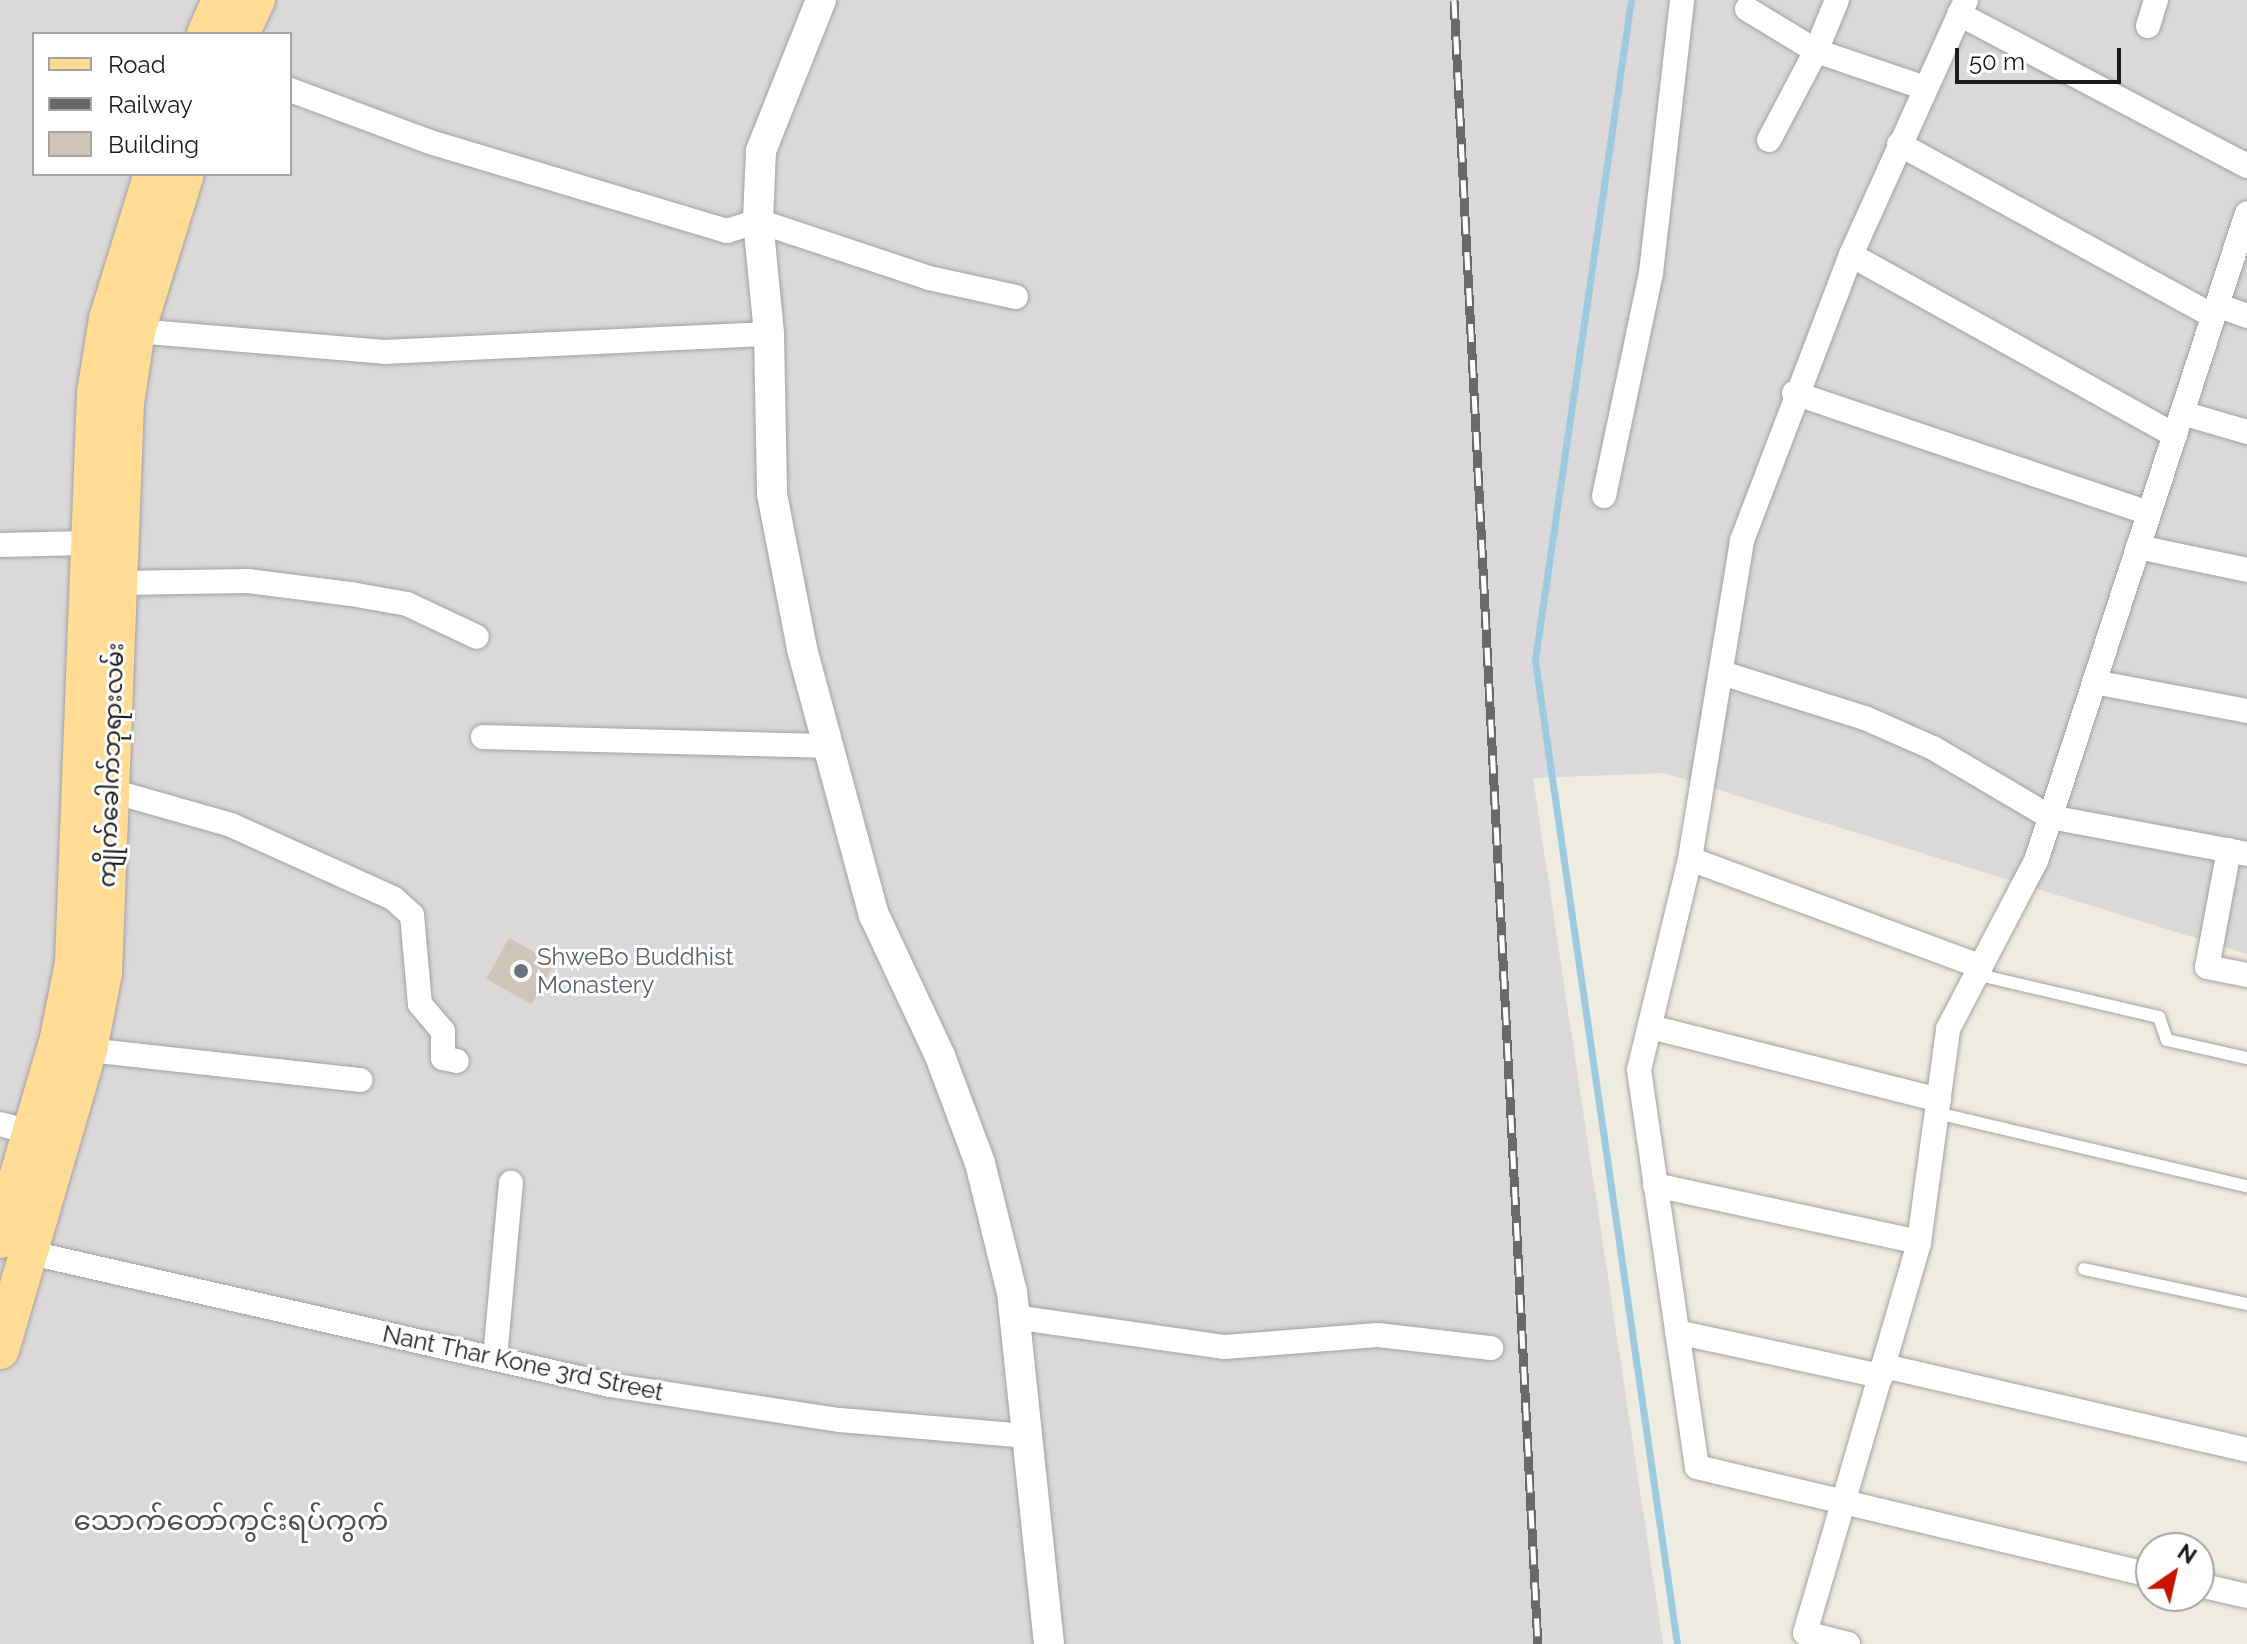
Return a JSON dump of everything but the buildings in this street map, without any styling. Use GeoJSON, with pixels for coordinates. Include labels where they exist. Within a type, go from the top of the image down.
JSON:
{"type":"FeatureCollection","features":[{"type":"Feature","properties":{"kind":"main road"},"geometry":{"type":"LineString","coordinates":[[207,32],[221,0]]}},
{"type":"Feature","properties":{"kind":"main road"},"geometry":{"type":"LineString","coordinates":[[241,32],[256,0]]}},
{"type":"Feature","properties":{"kind":"main road","name":"ကျိုက်ခေါက်ဘုရားလမ်း"},"geometry":{"type":"LineString","coordinates":[[0,1350],[14,1128],[59,1038],[74,963],[87,543],[96,393],[108,319],[152,176]]}},
{"type":"Feature","properties":{"kind":"main road","name":"ကျိုက်ခေါက်ဘုရားလမ်း"},"geometry":{"type":"LineString","coordinates":[[9,1245],[88,1050],[103,973],[125,403],[136,331],[184,176]]}},
{"type":"Feature","properties":{"kind":"street"},"geometry":{"type":"LineString","coordinates":[[821,0],[761,151],[758,221],[769,334],[772,494],[829,746],[874,915],[940,1056],[980,1163],[1014,1317],[1049,1644]]}},
{"type":"Feature","properties":{"kind":"street"},"geometry":{"type":"LineString","coordinates":[[1604,496],[1651,273],[1682,0]]}},
{"type":"Feature","properties":{"kind":"street"},"geometry":{"type":"LineString","coordinates":[[1769,140],[1816,51],[1837,0]]}},
{"type":"Feature","properties":{"kind":"street"},"geometry":{"type":"LineString","coordinates":[[2148,26],[2156,0]]}},
{"type":"Feature","properties":{"kind":"street"},"geometry":{"type":"LineString","coordinates":[[2135,1571],[1845,1505],[1697,1467],[1639,1070],[1690,859],[1742,541],[1794,393],[1899,144],[1962,7],[2247,166]]}},
{"type":"Feature","properties":{"kind":"street"},"geometry":{"type":"LineString","coordinates":[[1747,9],[1816,51],[1925,88]]}},
{"type":"Feature","properties":{"kind":"street"},"geometry":{"type":"LineString","coordinates":[[292,91],[430,142],[727,231],[758,221],[929,278],[1016,297]]}},
{"type":"Feature","properties":{"kind":"street"},"geometry":{"type":"LineString","coordinates":[[1899,144],[2215,311],[2247,316]]}},
{"type":"Feature","properties":{"kind":"street"},"geometry":{"type":"LineString","coordinates":[[1848,1644],[1805,1633],[1845,1505],[1919,1242],[1948,1029],[2036,861],[2247,213]]}},
{"type":"Feature","properties":{"kind":"street"},"geometry":{"type":"LineString","coordinates":[[1851,255],[2178,424],[2247,432]]}},
{"type":"Feature","properties":{"kind":"street"},"geometry":{"type":"LineString","coordinates":[[136,331],[384,352],[769,334]]}},
{"type":"Feature","properties":{"kind":"street"},"geometry":{"type":"LineString","coordinates":[[1794,393],[2149,513]]}},
{"type":"Feature","properties":{"kind":"street"},"geometry":{"type":"LineString","coordinates":[[0,545],[87,543]]}},
{"type":"Feature","properties":{"kind":"street"},"geometry":{"type":"LineString","coordinates":[[2138,547],[2247,570]]}},
{"type":"Feature","properties":{"kind":"street"},"geometry":{"type":"LineString","coordinates":[[116,583],[248,581],[351,594],[407,604],[477,637]]}},
{"type":"Feature","properties":{"kind":"street"},"geometry":{"type":"LineString","coordinates":[[1722,673],[1877,724],[2050,817],[2238,852],[2207,967],[2247,975]]}},
{"type":"Feature","properties":{"kind":"street"},"geometry":{"type":"LineString","coordinates":[[2094,682],[2247,711]]}},
{"type":"Feature","properties":{"kind":"street"},"geometry":{"type":"LineString","coordinates":[[483,737],[829,746]]}},
{"type":"Feature","properties":{"kind":"street"},"geometry":{"type":"LineString","coordinates":[[112,791],[231,825],[393,898],[412,915],[420,1004],[443,1031],[443,1058],[457,1061]]}},
{"type":"Feature","properties":{"kind":"street"},"geometry":{"type":"LineString","coordinates":[[1690,859],[1977,970]]}},
{"type":"Feature","properties":{"kind":"street"},"geometry":{"type":"LineString","coordinates":[[1651,1027],[1938,1106]]}},
{"type":"Feature","properties":{"kind":"street"},"geometry":{"type":"LineString","coordinates":[[88,1050],[360,1080]]}},
{"type":"Feature","properties":{"kind":"street"},"geometry":{"type":"LineString","coordinates":[[495,1358],[511,1183]]}},
{"type":"Feature","properties":{"kind":"street"},"geometry":{"type":"LineString","coordinates":[[1655,1185],[1919,1242]]}},
{"type":"Feature","properties":{"kind":"street","name":"Nant Thar Kone 3rd Street"},"geometry":{"type":"LineString","coordinates":[[9,1245],[610,1385],[840,1420],[1025,1436]]}},
{"type":"Feature","properties":{"kind":"street"},"geometry":{"type":"LineString","coordinates":[[1014,1317],[1225,1347],[1378,1335],[1491,1348]]}},
{"type":"Feature","properties":{"kind":"street"},"geometry":{"type":"LineString","coordinates":[[1677,1332],[1883,1371],[2247,1450]]}},
{"type":"Feature","properties":{"kind":"street"},"geometry":{"type":"LineString","coordinates":[[2215,1589],[2247,1596]]}},
{"type":"Feature","properties":{"kind":"lane"},"geometry":{"type":"LineString","coordinates":[[1977,970],[2159,1017],[2167,1040],[2247,1058]]}},
{"type":"Feature","properties":{"kind":"lane"},"geometry":{"type":"LineString","coordinates":[[1938,1106],[2247,1186]]}},
{"type":"Feature","properties":{"kind":"lane"},"geometry":{"type":"LineString","coordinates":[[2084,1269],[2247,1304]]}},
{"type":"Feature","properties":{"kind":"shaded area"},"geometry":{"type":"Polygon","coordinates":[[[0,0],[2247,0],[2247,954],[1664,773],[1533,778],[1663,1644],[0,1644],[0,0]]]}},
{"type":"Feature","properties":{"kind":"waterway"},"geometry":{"type":"LineString","coordinates":[[1631,0],[1535,660],[1677,1644]]}},
{"type":"Feature","properties":{"kind":"railway"},"geometry":{"type":"LineString","coordinates":[[1454,0],[1538,1644]]}},
{"type":"Feature","properties":{"kind":"place","name":"ShweBo Buddhist Monastery"},"geometry":{"type":"Point","coordinates":[521,971]}},
{"type":"Feature","properties":{"kind":"district","name":"သောက်တော်ကွင်းရပ်ကွက်"},"geometry":{"type":"Point","coordinates":[231,1521]}}]}
